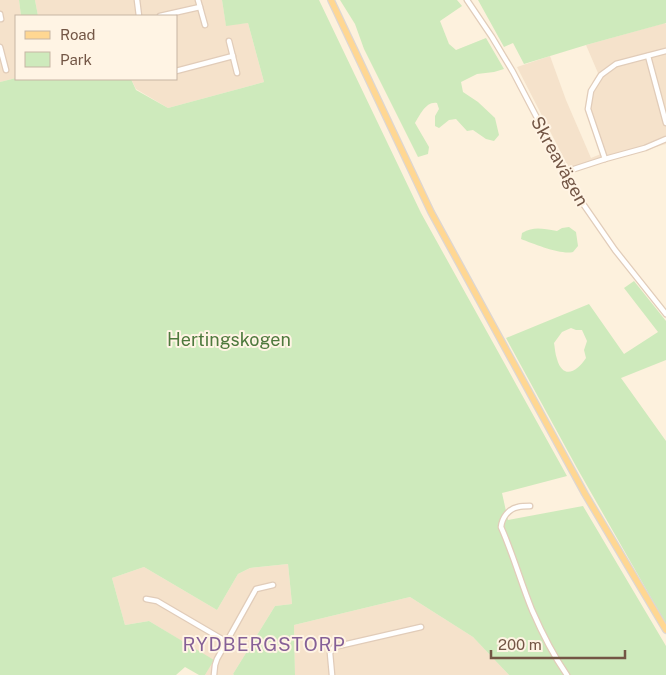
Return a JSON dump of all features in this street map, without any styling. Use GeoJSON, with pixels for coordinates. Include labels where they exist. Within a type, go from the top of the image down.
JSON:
{"type":"FeatureCollection","features":[{"type":"Feature","properties":{"kind":"main road"},"geometry":{"type":"LineString","coordinates":[[331,0],[431,212],[585,494],[666,630]]}},
{"type":"Feature","properties":{"kind":"street"},"geometry":{"type":"LineString","coordinates":[[137,0],[139,15]]}},
{"type":"Feature","properties":{"kind":"street"},"geometry":{"type":"LineString","coordinates":[[198,0],[204,25]]}},
{"type":"Feature","properties":{"kind":"street","name":"Skreavägen"},"geometry":{"type":"LineString","coordinates":[[467,0],[513,72],[578,198],[604,235],[666,314]]}},
{"type":"Feature","properties":{"kind":"street"},"geometry":{"type":"LineString","coordinates":[[164,15],[200,7]]}},
{"type":"Feature","properties":{"kind":"street"},"geometry":{"type":"LineString","coordinates":[[229,41],[237,73]]}},
{"type":"Feature","properties":{"kind":"street"},"geometry":{"type":"LineString","coordinates":[[0,47],[1,58],[6,70]]}},
{"type":"Feature","properties":{"kind":"street"},"geometry":{"type":"LineString","coordinates":[[605,158],[588,109],[591,91],[601,74],[616,64],[666,51]]}},
{"type":"Feature","properties":{"kind":"street"},"geometry":{"type":"LineString","coordinates":[[178,70],[233,56]]}},
{"type":"Feature","properties":{"kind":"street"},"geometry":{"type":"LineString","coordinates":[[648,56],[666,123]]}},
{"type":"Feature","properties":{"kind":"street"},"geometry":{"type":"LineString","coordinates":[[565,172],[605,158],[646,148],[666,140]]}},
{"type":"Feature","properties":{"kind":"street"},"geometry":{"type":"LineString","coordinates":[[530,506],[518,507],[508,512],[501,521],[501,527],[532,610],[548,644],[567,675]]}},
{"type":"Feature","properties":{"kind":"street"},"geometry":{"type":"LineString","coordinates":[[214,675],[217,659],[256,589],[273,586]]}},
{"type":"Feature","properties":{"kind":"street"},"geometry":{"type":"LineString","coordinates":[[146,599],[167,606],[227,642]]}},
{"type":"Feature","properties":{"kind":"street"},"geometry":{"type":"LineString","coordinates":[[332,675],[330,653],[334,647],[421,627]]}},
{"type":"Feature","properties":{"kind":"shaded area"},"geometry":{"type":"Polygon","coordinates":[[[0,0],[19,0],[21,15],[15,15],[15,78],[0,82],[0,0]]]}},
{"type":"Feature","properties":{"kind":"shaded area"},"geometry":{"type":"Polygon","coordinates":[[[35,0],[222,0],[226,25],[248,23],[264,82],[168,108],[136,89],[132,80],[178,80],[178,15],[38,15],[35,0]]]}},
{"type":"Feature","properties":{"kind":"shaded area"},"geometry":{"type":"Polygon","coordinates":[[[665,23],[666,144],[571,172],[517,67],[550,56],[566,100],[591,158],[601,154],[588,117],[587,104],[587,96],[598,73],[586,45],[665,23]]]}},
{"type":"Feature","properties":{"kind":"shaded area"},"geometry":{"type":"Polygon","coordinates":[[[288,564],[292,604],[275,606],[234,675],[205,675],[213,660],[149,621],[125,625],[112,578],[144,567],[217,610],[238,574],[250,568],[288,564]]]}},
{"type":"Feature","properties":{"kind":"shaded area"},"geometry":{"type":"Polygon","coordinates":[[[410,597],[473,637],[509,675],[295,675],[294,625],[410,597]]]}},
{"type":"Feature","properties":{"kind":"green space"},"geometry":{"type":"Polygon","coordinates":[[[19,0],[35,0],[38,15],[21,15],[19,0]]]}},
{"type":"Feature","properties":{"kind":"green space","name":"Hertingskogen"},"geometry":{"type":"Polygon","coordinates":[[[222,0],[319,0],[421,213],[567,476],[502,493],[508,520],[583,506],[666,646],[666,675],[509,675],[473,637],[410,597],[294,625],[295,675],[234,675],[275,606],[292,604],[288,564],[250,568],[238,574],[217,610],[144,567],[112,578],[125,625],[149,621],[214,660],[205,675],[199,675],[185,667],[176,675],[0,675],[0,82],[15,78],[15,80],[131,80],[136,90],[168,108],[264,82],[248,23],[226,26],[222,0]]]}},
{"type":"Feature","properties":{"kind":"green space"},"geometry":{"type":"Polygon","coordinates":[[[340,0],[457,0],[462,6],[440,21],[449,44],[456,50],[486,38],[504,69],[477,74],[461,82],[463,92],[478,102],[495,118],[499,135],[494,141],[486,139],[473,130],[467,131],[456,119],[449,120],[439,128],[435,126],[435,116],[439,109],[437,103],[433,103],[424,109],[415,123],[429,147],[428,154],[418,157],[364,49],[355,24],[340,0]]]}},
{"type":"Feature","properties":{"kind":"green space"},"geometry":{"type":"Polygon","coordinates":[[[478,0],[666,0],[666,23],[524,64],[513,43],[504,47],[478,0]]]}},
{"type":"Feature","properties":{"kind":"green space"},"geometry":{"type":"Polygon","coordinates":[[[569,227],[576,232],[578,246],[573,252],[555,251],[521,239],[522,233],[531,229],[557,231],[569,227]]]}},
{"type":"Feature","properties":{"kind":"green space"},"geometry":{"type":"Polygon","coordinates":[[[634,281],[666,321],[666,360],[621,378],[666,441],[666,624],[577,468],[506,338],[589,304],[624,354],[658,332],[624,288],[634,281]],[[571,328],[562,332],[554,343],[560,366],[566,372],[579,367],[586,358],[584,350],[587,341],[582,330],[571,328]]]}},
{"type":"Feature","properties":{"kind":"district","name":"RYDBERGSTORP"},"geometry":{"type":"Point","coordinates":[264,644]}}]}
